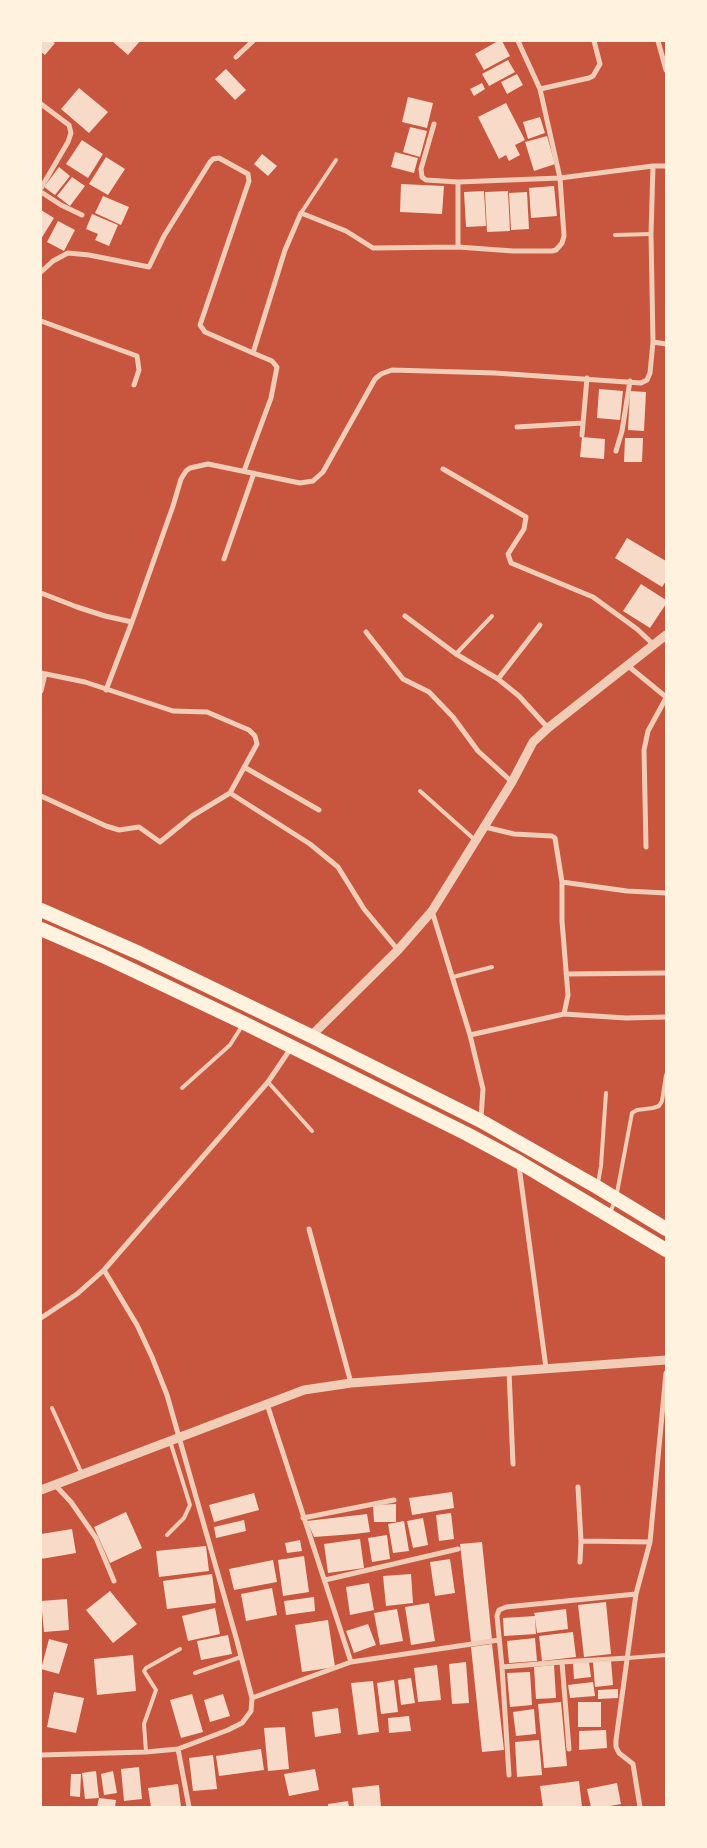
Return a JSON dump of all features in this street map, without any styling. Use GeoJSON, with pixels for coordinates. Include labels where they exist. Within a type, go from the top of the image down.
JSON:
{"type":"FeatureCollection","features":[{"type":"Feature","properties":{"kind":"highway"},"geometry":{"type":"LineString","coordinates":[[41,910],[139,953],[481,1121],[616,1198],[666,1229]]}},
{"type":"Feature","properties":{"kind":"highway"},"geometry":{"type":"LineString","coordinates":[[41,928],[104,956],[467,1134],[519,1162],[666,1250]]}},
{"type":"Feature","properties":{"kind":"street"},"geometry":{"type":"LineString","coordinates":[[236,57],[253,41]]}},
{"type":"Feature","properties":{"kind":"street"},"geometry":{"type":"LineString","coordinates":[[253,353],[285,250],[301,213],[346,230],[373,248],[458,247],[513,251],[556,250],[562,243],[564,236],[560,178],[540,89],[518,41]]}},
{"type":"Feature","properties":{"kind":"street"},"geometry":{"type":"LineString","coordinates":[[540,89],[593,76],[600,64],[594,41]]}},
{"type":"Feature","properties":{"kind":"street"},"geometry":{"type":"LineString","coordinates":[[658,41],[666,70]]}},
{"type":"Feature","properties":{"kind":"street"},"geometry":{"type":"LineString","coordinates":[[41,104],[69,125],[71,133],[68,142],[41,188]]}},
{"type":"Feature","properties":{"kind":"street"},"geometry":{"type":"LineString","coordinates":[[434,124],[421,169],[422,177],[426,180],[458,182],[560,178],[666,166]]}},
{"type":"Feature","properties":{"kind":"street"},"geometry":{"type":"LineString","coordinates":[[41,272],[54,260],[68,253],[89,254],[149,267],[164,236],[213,159],[219,158],[248,174],[249,181],[200,326],[206,332],[272,361],[277,367],[271,398],[244,472]]}},
{"type":"Feature","properties":{"kind":"street"},"geometry":{"type":"LineString","coordinates":[[106,690],[174,506],[181,480],[186,471],[196,466],[208,464],[300,483],[309,483],[318,478],[323,472],[375,379],[380,374],[386,372],[402,370],[586,378],[641,383],[648,378],[653,342],[651,234],[654,166]]}},
{"type":"Feature","properties":{"kind":"street"},"geometry":{"type":"LineString","coordinates":[[458,182],[458,247]]}},
{"type":"Feature","properties":{"kind":"street"},"geometry":{"type":"LineString","coordinates":[[41,192],[60,205],[82,215]]}},
{"type":"Feature","properties":{"kind":"street"},"geometry":{"type":"LineString","coordinates":[[41,321],[137,356],[139,370],[134,385]]}},
{"type":"Feature","properties":{"kind":"street"},"geometry":{"type":"LineString","coordinates":[[653,342],[666,344]]}},
{"type":"Feature","properties":{"kind":"street"},"geometry":{"type":"LineString","coordinates":[[582,435],[586,378]]}},
{"type":"Feature","properties":{"kind":"street"},"geometry":{"type":"LineString","coordinates":[[616,451],[622,431],[630,382]]}},
{"type":"Feature","properties":{"kind":"street"},"geometry":{"type":"LineString","coordinates":[[517,427],[583,423]]}},
{"type":"Feature","properties":{"kind":"street"},"geometry":{"type":"LineString","coordinates":[[443,469],[526,517],[524,529],[508,554],[511,563],[593,597],[637,629],[655,645]]}},
{"type":"Feature","properties":{"kind":"street"},"geometry":{"type":"LineString","coordinates":[[224,559],[254,473]]}},
{"type":"Feature","properties":{"kind":"street"},"geometry":{"type":"LineString","coordinates":[[41,593],[86,610],[132,622]]}},
{"type":"Feature","properties":{"kind":"street"},"geometry":{"type":"LineString","coordinates":[[405,616],[456,654],[498,679],[520,696],[548,728]]}},
{"type":"Feature","properties":{"kind":"street"},"geometry":{"type":"LineString","coordinates":[[498,679],[540,625]]}},
{"type":"Feature","properties":{"kind":"street"},"geometry":{"type":"LineString","coordinates":[[366,632],[403,680],[429,692],[452,717],[478,751],[512,782]]}},
{"type":"Feature","properties":{"kind":"street"},"geometry":{"type":"LineString","coordinates":[[311,1036],[398,950],[432,911],[474,840],[485,827],[512,782],[533,742],[548,728],[666,635]]}},
{"type":"Feature","properties":{"kind":"street"},"geometry":{"type":"LineString","coordinates":[[628,665],[666,698],[648,732],[644,750],[646,847]]}},
{"type":"Feature","properties":{"kind":"street"},"geometry":{"type":"LineString","coordinates":[[41,692],[43,673],[85,682],[173,711],[207,712],[249,730],[255,736],[257,744],[230,793],[192,816],[160,842],[139,828],[119,830],[106,826],[41,796]]}},
{"type":"Feature","properties":{"kind":"street"},"geometry":{"type":"LineString","coordinates":[[244,767],[319,810]]}},
{"type":"Feature","properties":{"kind":"street"},"geometry":{"type":"LineString","coordinates":[[230,793],[310,844],[338,867],[364,909],[398,950]]}},
{"type":"Feature","properties":{"kind":"street"},"geometry":{"type":"LineString","coordinates":[[485,827],[514,834],[554,837],[562,882],[562,921],[568,995],[564,1014]]}},
{"type":"Feature","properties":{"kind":"street"},"geometry":{"type":"LineString","coordinates":[[562,882],[666,894]]}},
{"type":"Feature","properties":{"kind":"street"},"geometry":{"type":"LineString","coordinates":[[432,911],[470,1035],[483,1089],[481,1121]]}},
{"type":"Feature","properties":{"kind":"street"},"geometry":{"type":"LineString","coordinates":[[566,974],[666,973]]}},
{"type":"Feature","properties":{"kind":"street"},"geometry":{"type":"LineString","coordinates":[[470,1035],[564,1014],[626,1018],[666,1017]]}},
{"type":"Feature","properties":{"kind":"street"},"geometry":{"type":"LineString","coordinates":[[41,1318],[78,1294],[104,1270],[268,1082],[292,1047]]}},
{"type":"Feature","properties":{"kind":"street"},"geometry":{"type":"LineString","coordinates":[[519,1162],[546,1368]]}},
{"type":"Feature","properties":{"kind":"street"},"geometry":{"type":"LineString","coordinates":[[309,1229],[351,1382]]}},
{"type":"Feature","properties":{"kind":"street"},"geometry":{"type":"LineString","coordinates":[[41,1755],[146,1752],[178,1749],[242,1723],[251,1711],[252,1698],[175,1439],[167,1395],[152,1356],[137,1325],[104,1270]]}},
{"type":"Feature","properties":{"kind":"street"},"geometry":{"type":"LineString","coordinates":[[41,1490],[304,1390],[351,1382],[666,1360]]}},
{"type":"Feature","properties":{"kind":"street"},"geometry":{"type":"LineString","coordinates":[[509,1371],[513,1464]]}},
{"type":"Feature","properties":{"kind":"street"},"geometry":{"type":"LineString","coordinates":[[640,1807],[633,1764],[619,1753],[616,1748],[616,1740],[636,1594],[650,1542],[666,1374]]}},
{"type":"Feature","properties":{"kind":"street"},"geometry":{"type":"LineString","coordinates":[[267,1404],[351,1662]]}},
{"type":"Feature","properties":{"kind":"street"},"geometry":{"type":"LineString","coordinates":[[55,1485],[71,1502],[96,1538],[114,1581]]}},
{"type":"Feature","properties":{"kind":"street"},"geometry":{"type":"LineString","coordinates":[[578,1487],[580,1562]]}},
{"type":"Feature","properties":{"kind":"street"},"geometry":{"type":"LineString","coordinates":[[303,1518],[394,1500]]}},
{"type":"Feature","properties":{"kind":"street"},"geometry":{"type":"LineString","coordinates":[[580,1541],[650,1542]]}},
{"type":"Feature","properties":{"kind":"street"},"geometry":{"type":"LineString","coordinates":[[325,1580],[458,1549]]}},
{"type":"Feature","properties":{"kind":"street"},"geometry":{"type":"LineString","coordinates":[[509,1775],[498,1612],[502,1608],[636,1594]]}},
{"type":"Feature","properties":{"kind":"street"},"geometry":{"type":"LineString","coordinates":[[252,1698],[351,1662],[499,1640]]}},
{"type":"Feature","properties":{"kind":"street"},"geometry":{"type":"LineString","coordinates":[[502,1668],[628,1658]]}},
{"type":"Feature","properties":{"kind":"street"},"geometry":{"type":"LineString","coordinates":[[562,1662],[569,1749]]}},
{"type":"Feature","properties":{"kind":"street"},"geometry":{"type":"LineString","coordinates":[[178,1749],[189,1807]]}},
{"type":"Feature","properties":{"kind":"lane"},"geometry":{"type":"LineString","coordinates":[[301,213],[336,160]]}},
{"type":"Feature","properties":{"kind":"lane"},"geometry":{"type":"LineString","coordinates":[[615,235],[651,234]]}},
{"type":"Feature","properties":{"kind":"lane"},"geometry":{"type":"LineString","coordinates":[[456,654],[492,616]]}},
{"type":"Feature","properties":{"kind":"lane"},"geometry":{"type":"LineString","coordinates":[[420,791],[474,840]]}},
{"type":"Feature","properties":{"kind":"lane"},"geometry":{"type":"LineString","coordinates":[[453,977],[492,967]]}},
{"type":"Feature","properties":{"kind":"lane"},"geometry":{"type":"LineString","coordinates":[[182,1088],[230,1045],[244,1024]]}},
{"type":"Feature","properties":{"kind":"lane"},"geometry":{"type":"LineString","coordinates":[[609,1215],[616,1198],[632,1114],[637,1110],[659,1106],[662,1101],[666,1075]]}},
{"type":"Feature","properties":{"kind":"lane"},"geometry":{"type":"LineString","coordinates":[[268,1082],[312,1131]]}},
{"type":"Feature","properties":{"kind":"lane"},"geometry":{"type":"LineString","coordinates":[[597,1187],[601,1166],[606,1093]]}},
{"type":"Feature","properties":{"kind":"lane"},"geometry":{"type":"LineString","coordinates":[[52,1408],[82,1474]]}},
{"type":"Feature","properties":{"kind":"lane"},"geometry":{"type":"LineString","coordinates":[[168,1535],[184,1518],[190,1505],[175,1439]]}},
{"type":"Feature","properties":{"kind":"lane"},"geometry":{"type":"LineString","coordinates":[[146,1752],[144,1724],[156,1690],[144,1671],[146,1668],[180,1649]]}},
{"type":"Feature","properties":{"kind":"lane"},"geometry":{"type":"LineString","coordinates":[[628,1658],[666,1656]]}},
{"type":"Feature","properties":{"kind":"lane"},"geometry":{"type":"LineString","coordinates":[[195,1673],[241,1657]]}},
{"type":"Feature","properties":{"kind":"building"},"geometry":{"type":"Polygon","coordinates":[[[41,41],[52,41],[55,43],[45,55],[41,52],[41,41]]]}},
{"type":"Feature","properties":{"kind":"building"},"geometry":{"type":"Polygon","coordinates":[[[112,41],[140,41],[128,55],[112,41]]]}},
{"type":"Feature","properties":{"kind":"building"},"geometry":{"type":"Polygon","coordinates":[[[498,41],[502,41],[510,56],[484,70],[475,54],[498,41]]]}},
{"type":"Feature","properties":{"kind":"building"},"geometry":{"type":"Polygon","coordinates":[[[508,60],[515,72],[489,86],[482,74],[508,60]]]}},
{"type":"Feature","properties":{"kind":"building"},"geometry":{"type":"Polygon","coordinates":[[[226,69],[246,90],[235,100],[215,79],[226,69]]]}},
{"type":"Feature","properties":{"kind":"building"},"geometry":{"type":"Polygon","coordinates":[[[517,74],[523,85],[507,94],[501,82],[517,74]]]}},
{"type":"Feature","properties":{"kind":"building"},"geometry":{"type":"Polygon","coordinates":[[[482,83],[485,89],[474,96],[470,89],[482,83]]]}},
{"type":"Feature","properties":{"kind":"building"},"geometry":{"type":"Polygon","coordinates":[[[79,88],[108,112],[89,133],[61,109],[79,88]]]}},
{"type":"Feature","properties":{"kind":"building"},"geometry":{"type":"Polygon","coordinates":[[[408,97],[433,103],[427,128],[402,122],[408,97]]]}},
{"type":"Feature","properties":{"kind":"building"},"geometry":{"type":"Polygon","coordinates":[[[506,103],[525,140],[515,145],[520,155],[509,161],[506,155],[499,159],[478,117],[506,103]]]}},
{"type":"Feature","properties":{"kind":"building"},"geometry":{"type":"Polygon","coordinates":[[[540,117],[545,133],[528,139],[523,122],[540,117]]]}},
{"type":"Feature","properties":{"kind":"building"},"geometry":{"type":"Polygon","coordinates":[[[410,127],[427,131],[420,157],[403,152],[410,127]]]}},
{"type":"Feature","properties":{"kind":"building"},"geometry":{"type":"Polygon","coordinates":[[[547,136],[555,164],[534,171],[525,142],[547,136]]]}},
{"type":"Feature","properties":{"kind":"building"},"geometry":{"type":"Polygon","coordinates":[[[82,140],[103,154],[88,178],[66,164],[82,140]]]}},
{"type":"Feature","properties":{"kind":"building"},"geometry":{"type":"Polygon","coordinates":[[[395,152],[418,158],[414,173],[391,167],[395,152]]]}},
{"type":"Feature","properties":{"kind":"building"},"geometry":{"type":"Polygon","coordinates":[[[262,154],[277,166],[268,176],[254,164],[262,154]]]}},
{"type":"Feature","properties":{"kind":"building"},"geometry":{"type":"Polygon","coordinates":[[[106,157],[125,169],[108,195],[89,184],[106,157]]]}},
{"type":"Feature","properties":{"kind":"building"},"geometry":{"type":"Polygon","coordinates":[[[59,167],[70,176],[55,195],[44,187],[59,167]]]}},
{"type":"Feature","properties":{"kind":"building"},"geometry":{"type":"Polygon","coordinates":[[[72,177],[85,186],[70,206],[57,196],[72,177]]]}},
{"type":"Feature","properties":{"kind":"building"},"geometry":{"type":"Polygon","coordinates":[[[401,184],[444,186],[442,214],[400,212],[401,184]]]}},
{"type":"Feature","properties":{"kind":"building"},"geometry":{"type":"Polygon","coordinates":[[[554,186],[557,216],[531,218],[529,188],[554,186]]]}},
{"type":"Feature","properties":{"kind":"building"},"geometry":{"type":"Polygon","coordinates":[[[484,191],[486,226],[466,227],[464,192],[484,191]]]}},
{"type":"Feature","properties":{"kind":"building"},"geometry":{"type":"Polygon","coordinates":[[[508,191],[510,231],[487,232],[485,192],[508,191]]]}},
{"type":"Feature","properties":{"kind":"building"},"geometry":{"type":"Polygon","coordinates":[[[527,192],[529,229],[511,230],[509,193],[527,192]]]}},
{"type":"Feature","properties":{"kind":"building"},"geometry":{"type":"Polygon","coordinates":[[[103,196],[129,207],[121,225],[95,213],[103,196]]]}},
{"type":"Feature","properties":{"kind":"building"},"geometry":{"type":"Polygon","coordinates":[[[41,210],[54,218],[41,239],[41,210]]]}},
{"type":"Feature","properties":{"kind":"building"},"geometry":{"type":"Polygon","coordinates":[[[92,214],[118,225],[109,246],[95,240],[98,234],[86,229],[92,214]]]}},
{"type":"Feature","properties":{"kind":"building"},"geometry":{"type":"Polygon","coordinates":[[[58,221],[75,230],[64,251],[47,242],[58,221]]]}},
{"type":"Feature","properties":{"kind":"building"},"geometry":{"type":"Polygon","coordinates":[[[599,389],[623,391],[620,420],[597,418],[599,389]]]}},
{"type":"Feature","properties":{"kind":"building"},"geometry":{"type":"Polygon","coordinates":[[[630,391],[646,392],[644,431],[628,430],[630,391]]]}},
{"type":"Feature","properties":{"kind":"building"},"geometry":{"type":"Polygon","coordinates":[[[582,437],[605,439],[604,459],[580,457],[582,437]]]}},
{"type":"Feature","properties":{"kind":"building"},"geometry":{"type":"Polygon","coordinates":[[[625,438],[643,438],[642,462],[624,462],[625,438]]]}},
{"type":"Feature","properties":{"kind":"building"},"geometry":{"type":"Polygon","coordinates":[[[627,538],[666,561],[666,581],[662,587],[615,558],[627,538]]]}},
{"type":"Feature","properties":{"kind":"building"},"geometry":{"type":"Polygon","coordinates":[[[641,584],[666,600],[666,604],[650,628],[623,611],[641,584]]]}},
{"type":"Feature","properties":{"kind":"building"},"geometry":{"type":"Polygon","coordinates":[[[452,1492],[454,1508],[412,1515],[409,1498],[452,1492]]]}},
{"type":"Feature","properties":{"kind":"building"},"geometry":{"type":"Polygon","coordinates":[[[254,1493],[259,1510],[214,1522],[209,1505],[254,1493]]]}},
{"type":"Feature","properties":{"kind":"building"},"geometry":{"type":"Polygon","coordinates":[[[396,1504],[396,1522],[374,1522],[373,1505],[396,1504]]]}},
{"type":"Feature","properties":{"kind":"building"},"geometry":{"type":"Polygon","coordinates":[[[126,1512],[142,1548],[110,1563],[94,1527],[126,1512]]]}},
{"type":"Feature","properties":{"kind":"building"},"geometry":{"type":"Polygon","coordinates":[[[451,1513],[454,1539],[439,1541],[436,1515],[451,1513]]]}},
{"type":"Feature","properties":{"kind":"building"},"geometry":{"type":"Polygon","coordinates":[[[367,1514],[370,1532],[354,1534],[314,1537],[307,1521],[367,1514]]]}},
{"type":"Feature","properties":{"kind":"building"},"geometry":{"type":"Polygon","coordinates":[[[423,1518],[428,1545],[413,1548],[407,1521],[423,1518]]]}},
{"type":"Feature","properties":{"kind":"building"},"geometry":{"type":"Polygon","coordinates":[[[244,1520],[246,1531],[216,1538],[214,1527],[244,1520]]]}},
{"type":"Feature","properties":{"kind":"building"},"geometry":{"type":"Polygon","coordinates":[[[404,1521],[409,1551],[393,1553],[388,1524],[404,1521]]]}},
{"type":"Feature","properties":{"kind":"building"},"geometry":{"type":"Polygon","coordinates":[[[72,1529],[76,1553],[41,1559],[41,1534],[72,1529]]]}},
{"type":"Feature","properties":{"kind":"building"},"geometry":{"type":"Polygon","coordinates":[[[387,1535],[390,1559],[372,1562],[368,1538],[387,1535]]]}},
{"type":"Feature","properties":{"kind":"building"},"geometry":{"type":"Polygon","coordinates":[[[360,1539],[364,1568],[328,1573],[324,1544],[360,1539]]]}},
{"type":"Feature","properties":{"kind":"building"},"geometry":{"type":"Polygon","coordinates":[[[300,1540],[302,1551],[287,1553],[285,1543],[300,1540]]]}},
{"type":"Feature","properties":{"kind":"building"},"geometry":{"type":"Polygon","coordinates":[[[482,1542],[492,1640],[471,1642],[460,1544],[482,1542]]]}},
{"type":"Feature","properties":{"kind":"building"},"geometry":{"type":"Polygon","coordinates":[[[206,1546],[209,1571],[159,1577],[156,1551],[206,1546]]]}},
{"type":"Feature","properties":{"kind":"building"},"geometry":{"type":"Polygon","coordinates":[[[304,1556],[309,1592],[283,1596],[278,1560],[304,1556]]]}},
{"type":"Feature","properties":{"kind":"building"},"geometry":{"type":"Polygon","coordinates":[[[450,1559],[455,1593],[435,1596],[430,1562],[450,1559]]]}},
{"type":"Feature","properties":{"kind":"building"},"geometry":{"type":"Polygon","coordinates":[[[273,1560],[277,1582],[234,1590],[229,1569],[273,1560]]]}},
{"type":"Feature","properties":{"kind":"building"},"geometry":{"type":"Polygon","coordinates":[[[212,1574],[216,1603],[167,1609],[163,1581],[212,1574]]]}},
{"type":"Feature","properties":{"kind":"building"},"geometry":{"type":"Polygon","coordinates":[[[411,1574],[413,1603],[386,1606],[383,1576],[411,1574]]]}},
{"type":"Feature","properties":{"kind":"building"},"geometry":{"type":"Polygon","coordinates":[[[369,1583],[374,1610],[350,1615],[346,1587],[369,1583]]]}},
{"type":"Feature","properties":{"kind":"building"},"geometry":{"type":"Polygon","coordinates":[[[272,1588],[277,1615],[246,1621],[241,1594],[272,1588]]]}},
{"type":"Feature","properties":{"kind":"building"},"geometry":{"type":"Polygon","coordinates":[[[110,1591],[137,1624],[113,1643],[86,1610],[110,1591]]]}},
{"type":"Feature","properties":{"kind":"building"},"geometry":{"type":"Polygon","coordinates":[[[314,1597],[315,1611],[286,1615],[284,1601],[314,1597]]]}},
{"type":"Feature","properties":{"kind":"building"},"geometry":{"type":"Polygon","coordinates":[[[67,1599],[69,1630],[44,1632],[41,1601],[67,1599]]]}},
{"type":"Feature","properties":{"kind":"building"},"geometry":{"type":"Polygon","coordinates":[[[606,1602],[611,1654],[584,1657],[578,1605],[606,1602]]]}},
{"type":"Feature","properties":{"kind":"building"},"geometry":{"type":"Polygon","coordinates":[[[429,1603],[435,1641],[411,1645],[405,1607],[429,1603]]]}},
{"type":"Feature","properties":{"kind":"building"},"geometry":{"type":"Polygon","coordinates":[[[215,1608],[220,1634],[188,1641],[182,1616],[215,1608]]]}},
{"type":"Feature","properties":{"kind":"building"},"geometry":{"type":"Polygon","coordinates":[[[397,1609],[403,1641],[380,1645],[374,1613],[397,1609]]]}},
{"type":"Feature","properties":{"kind":"building"},"geometry":{"type":"Polygon","coordinates":[[[566,1609],[568,1629],[537,1633],[535,1618],[536,1634],[504,1636],[503,1618],[535,1616],[534,1613],[566,1609]]]}},
{"type":"Feature","properties":{"kind":"building"},"geometry":{"type":"Polygon","coordinates":[[[328,1620],[335,1667],[302,1672],[295,1625],[328,1620]]]}},
{"type":"Feature","properties":{"kind":"building"},"geometry":{"type":"Polygon","coordinates":[[[368,1624],[376,1645],[354,1653],[346,1631],[368,1624]]]}},
{"type":"Feature","properties":{"kind":"building"},"geometry":{"type":"Polygon","coordinates":[[[573,1632],[576,1657],[542,1661],[539,1636],[573,1632]]]}},
{"type":"Feature","properties":{"kind":"building"},"geometry":{"type":"Polygon","coordinates":[[[228,1635],[232,1654],[201,1660],[197,1641],[228,1635]]]}},
{"type":"Feature","properties":{"kind":"building"},"geometry":{"type":"Polygon","coordinates":[[[535,1638],[537,1661],[509,1663],[507,1641],[535,1638]]]}},
{"type":"Feature","properties":{"kind":"building"},"geometry":{"type":"Polygon","coordinates":[[[49,1639],[68,1644],[59,1674],[41,1669],[49,1639]]]}},
{"type":"Feature","properties":{"kind":"building"},"geometry":{"type":"Polygon","coordinates":[[[492,1644],[504,1750],[482,1752],[471,1647],[492,1644]]]}},
{"type":"Feature","properties":{"kind":"building"},"geometry":{"type":"Polygon","coordinates":[[[133,1655],[136,1691],[97,1695],[94,1659],[133,1655]]]}},
{"type":"Feature","properties":{"kind":"building"},"geometry":{"type":"Polygon","coordinates":[[[611,1661],[613,1685],[595,1687],[593,1662],[611,1661]]]}},
{"type":"Feature","properties":{"kind":"building"},"geometry":{"type":"Polygon","coordinates":[[[466,1662],[469,1703],[452,1704],[449,1664],[466,1662]]]}},
{"type":"Feature","properties":{"kind":"building"},"geometry":{"type":"Polygon","coordinates":[[[589,1662],[591,1677],[574,1679],[573,1663],[589,1662]]]}},
{"type":"Feature","properties":{"kind":"building"},"geometry":{"type":"Polygon","coordinates":[[[437,1665],[441,1700],[418,1702],[414,1668],[437,1665]]]}},
{"type":"Feature","properties":{"kind":"building"},"geometry":{"type":"Polygon","coordinates":[[[554,1665],[556,1698],[536,1699],[534,1667],[554,1665]]]}},
{"type":"Feature","properties":{"kind":"building"},"geometry":{"type":"Polygon","coordinates":[[[530,1672],[532,1705],[510,1707],[507,1673],[530,1672]]]}},
{"type":"Feature","properties":{"kind":"building"},"geometry":{"type":"Polygon","coordinates":[[[411,1678],[415,1703],[401,1705],[398,1680],[411,1678]]]}},
{"type":"Feature","properties":{"kind":"building"},"geometry":{"type":"Polygon","coordinates":[[[394,1680],[398,1712],[381,1714],[377,1683],[394,1680]]]}},
{"type":"Feature","properties":{"kind":"building"},"geometry":{"type":"Polygon","coordinates":[[[373,1681],[379,1732],[358,1735],[351,1683],[373,1681]]]}},
{"type":"Feature","properties":{"kind":"building"},"geometry":{"type":"Polygon","coordinates":[[[593,1682],[595,1696],[570,1698],[568,1685],[593,1682]]]}},
{"type":"Feature","properties":{"kind":"building"},"geometry":{"type":"Polygon","coordinates":[[[618,1689],[618,1698],[598,1699],[598,1690],[618,1689]]]}},
{"type":"Feature","properties":{"kind":"building"},"geometry":{"type":"Polygon","coordinates":[[[54,1692],[84,1698],[76,1733],[47,1727],[54,1692]]]}},
{"type":"Feature","properties":{"kind":"building"},"geometry":{"type":"Polygon","coordinates":[[[192,1694],[203,1732],[181,1738],[170,1700],[192,1694]]]}},
{"type":"Feature","properties":{"kind":"building"},"geometry":{"type":"Polygon","coordinates":[[[223,1694],[230,1716],[210,1722],[204,1700],[223,1694]]]}},
{"type":"Feature","properties":{"kind":"building"},"geometry":{"type":"Polygon","coordinates":[[[561,1702],[567,1766],[544,1768],[538,1704],[561,1702]]]}},
{"type":"Feature","properties":{"kind":"building"},"geometry":{"type":"Polygon","coordinates":[[[578,1702],[601,1702],[601,1727],[578,1727],[578,1702]]]}},
{"type":"Feature","properties":{"kind":"building"},"geometry":{"type":"Polygon","coordinates":[[[338,1708],[341,1733],[315,1737],[312,1712],[338,1708]]]}},
{"type":"Feature","properties":{"kind":"building"},"geometry":{"type":"Polygon","coordinates":[[[534,1709],[536,1734],[516,1736],[513,1712],[534,1709]]]}},
{"type":"Feature","properties":{"kind":"building"},"geometry":{"type":"Polygon","coordinates":[[[409,1716],[411,1731],[389,1733],[388,1718],[409,1716]]]}},
{"type":"Feature","properties":{"kind":"building"},"geometry":{"type":"Polygon","coordinates":[[[285,1727],[289,1769],[268,1771],[264,1728],[285,1727]]]}},
{"type":"Feature","properties":{"kind":"building"},"geometry":{"type":"Polygon","coordinates":[[[606,1730],[607,1748],[579,1750],[579,1731],[606,1730]]]}},
{"type":"Feature","properties":{"kind":"building"},"geometry":{"type":"Polygon","coordinates":[[[539,1740],[542,1775],[517,1777],[515,1742],[539,1740]]]}},
{"type":"Feature","properties":{"kind":"building"},"geometry":{"type":"Polygon","coordinates":[[[261,1749],[264,1770],[219,1776],[216,1756],[261,1749]]]}},
{"type":"Feature","properties":{"kind":"building"},"geometry":{"type":"Polygon","coordinates":[[[213,1755],[217,1789],[193,1791],[189,1758],[213,1755]]]}},
{"type":"Feature","properties":{"kind":"building"},"geometry":{"type":"Polygon","coordinates":[[[139,1767],[142,1799],[124,1801],[121,1769],[139,1767]]]}},
{"type":"Feature","properties":{"kind":"building"},"geometry":{"type":"Polygon","coordinates":[[[315,1769],[319,1790],[289,1796],[284,1774],[315,1769]]]}},
{"type":"Feature","properties":{"kind":"building"},"geometry":{"type":"Polygon","coordinates":[[[96,1771],[99,1798],[85,1799],[82,1773],[96,1771]]]}},
{"type":"Feature","properties":{"kind":"building"},"geometry":{"type":"Polygon","coordinates":[[[113,1771],[117,1793],[104,1795],[101,1774],[113,1771]]]}},
{"type":"Feature","properties":{"kind":"building"},"geometry":{"type":"Polygon","coordinates":[[[71,1774],[81,1774],[80,1797],[70,1796],[71,1774]]]}},
{"type":"Feature","properties":{"kind":"building"},"geometry":{"type":"Polygon","coordinates":[[[579,1781],[582,1807],[543,1807],[540,1786],[579,1781]]]}},
{"type":"Feature","properties":{"kind":"building"},"geometry":{"type":"Polygon","coordinates":[[[617,1783],[621,1804],[591,1807],[587,1789],[617,1783]]]}},
{"type":"Feature","properties":{"kind":"building"},"geometry":{"type":"Polygon","coordinates":[[[178,1784],[181,1807],[151,1807],[148,1788],[178,1784]]]}},
{"type":"Feature","properties":{"kind":"building"},"geometry":{"type":"Polygon","coordinates":[[[379,1785],[381,1807],[354,1807],[352,1788],[379,1785]]]}},
{"type":"Feature","properties":{"kind":"building"},"geometry":{"type":"Polygon","coordinates":[[[99,1798],[116,1800],[115,1807],[97,1807],[99,1798]]]}},
{"type":"Feature","properties":{"kind":"building"},"geometry":{"type":"Polygon","coordinates":[[[348,1801],[349,1807],[328,1807],[328,1804],[348,1801]]]}}]}
